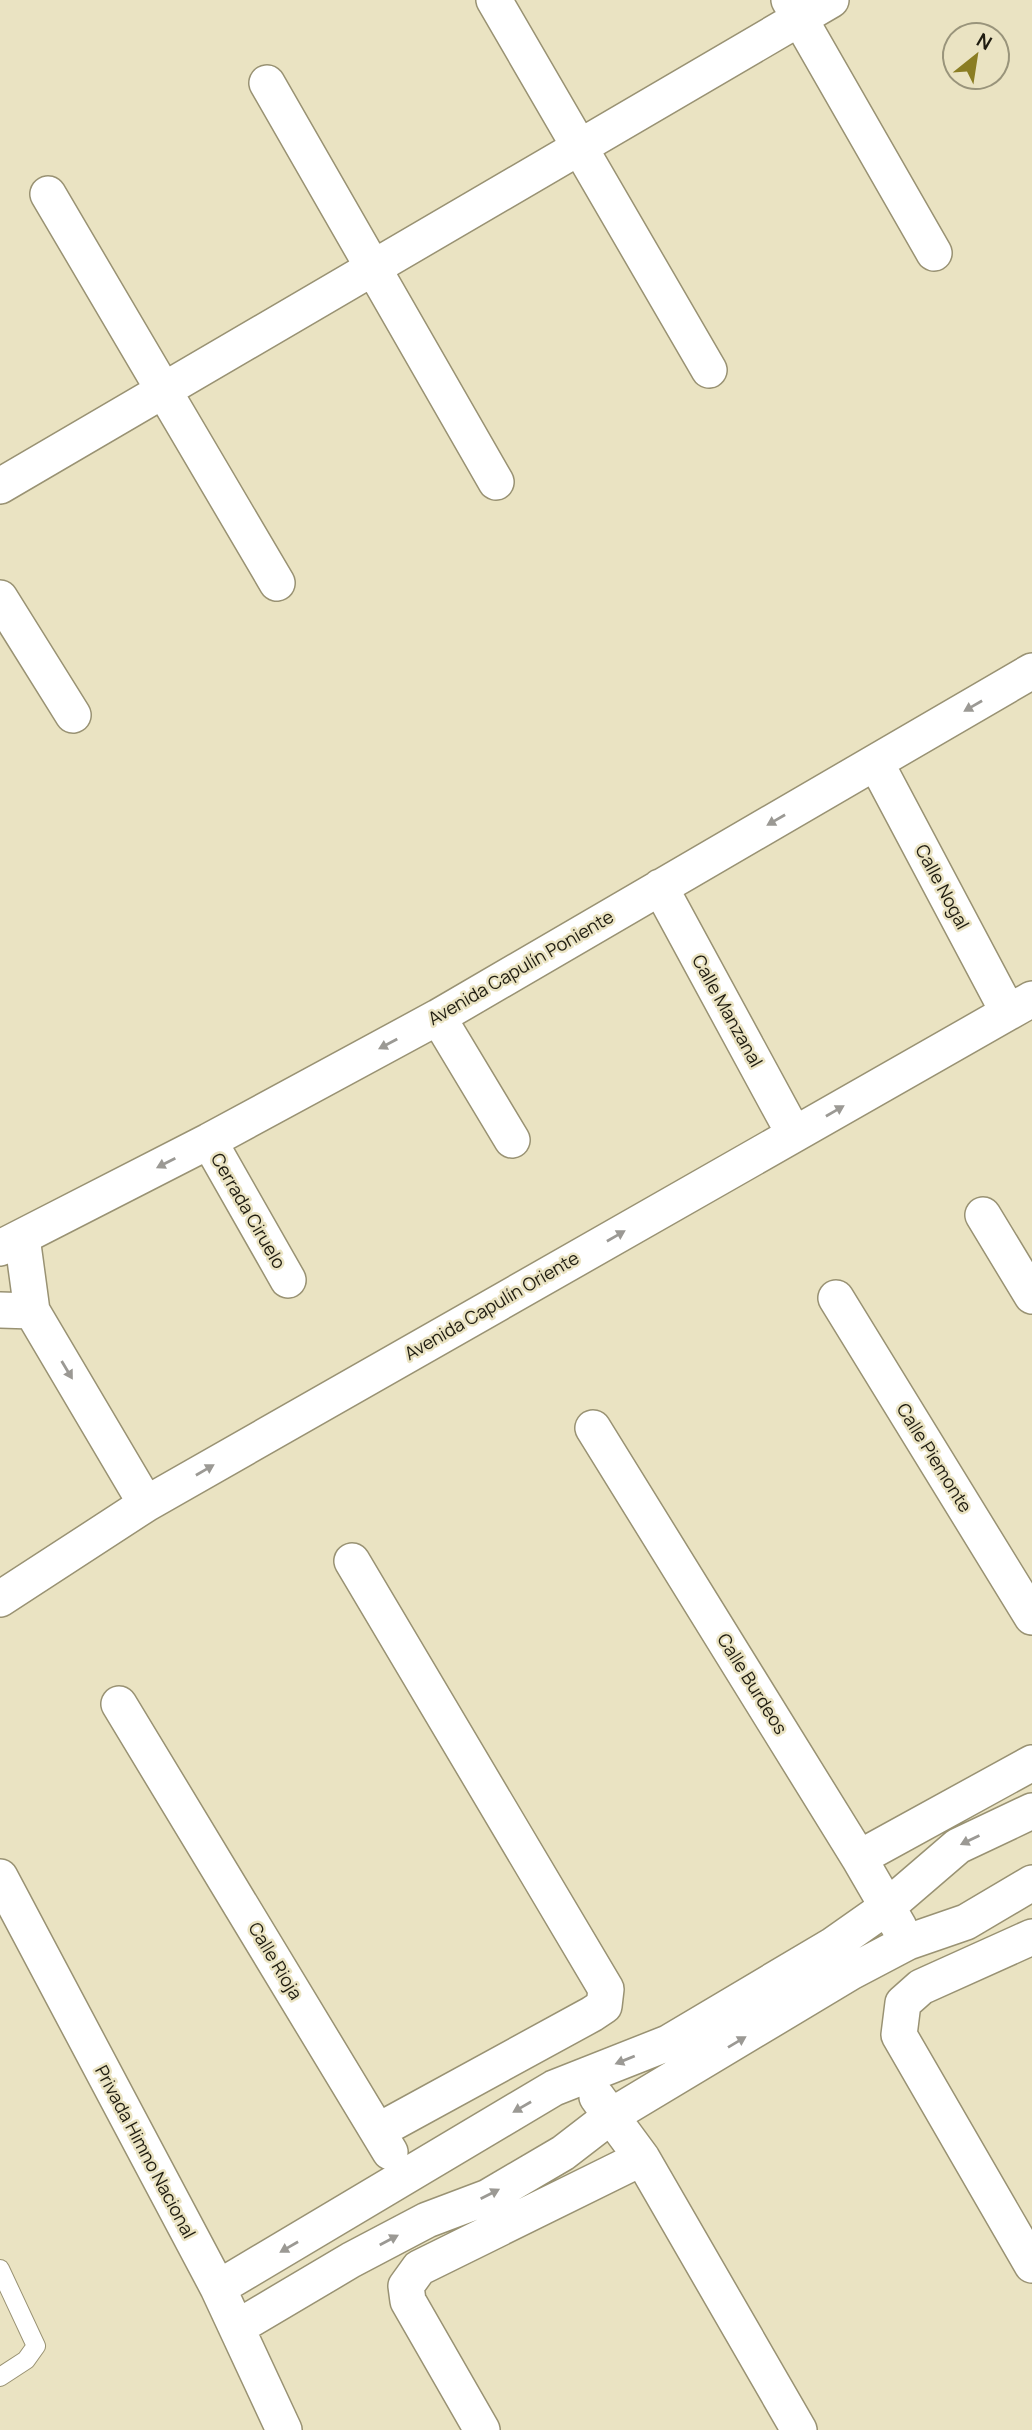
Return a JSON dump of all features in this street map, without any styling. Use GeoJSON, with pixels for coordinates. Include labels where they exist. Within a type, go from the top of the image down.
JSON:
{"type":"FeatureCollection","features":[{"type":"Feature","properties":{"kind":"street"},"geometry":{"type":"LineString","coordinates":[[494,0],[709,370]]}},
{"type":"Feature","properties":{"kind":"street"},"geometry":{"type":"LineString","coordinates":[[0,486],[579,147],[794,9],[831,0]]}},
{"type":"Feature","properties":{"kind":"street"},"geometry":{"type":"LineString","coordinates":[[794,9],[934,253]]}},
{"type":"Feature","properties":{"kind":"street"},"geometry":{"type":"LineString","coordinates":[[267,83],[496,482]]}},
{"type":"Feature","properties":{"kind":"street"},"geometry":{"type":"LineString","coordinates":[[48,194],[277,583]]}},
{"type":"Feature","properties":{"kind":"street"},"geometry":{"type":"LineString","coordinates":[[0,598],[73,715]]}},
{"type":"Feature","properties":{"kind":"street","name":"Avenida Capulín Poniente"},"geometry":{"type":"LineString","coordinates":[[11,1242],[209,1141],[438,1017],[1032,671]]}},
{"type":"Feature","properties":{"kind":"street","name":"Calle Nogal"},"geometry":{"type":"LineString","coordinates":[[876,763],[1020,1006]]}},
{"type":"Feature","properties":{"kind":"street","name":"Calle Manzanal"},"geometry":{"type":"LineString","coordinates":[[660,887],[794,1134]]}},
{"type":"Feature","properties":{"kind":"street","name":"Avenida Capulín Oriente"},"geometry":{"type":"LineString","coordinates":[[0,1599],[146,1504],[1020,1006]]}},
{"type":"Feature","properties":{"kind":"street"},"geometry":{"type":"LineString","coordinates":[[438,1017],[512,1140]]}},
{"type":"Feature","properties":{"kind":"street","name":"Cerrada Ciruelo"},"geometry":{"type":"LineString","coordinates":[[209,1141],[288,1280]]}},
{"type":"Feature","properties":{"kind":"street"},"geometry":{"type":"LineString","coordinates":[[983,1215],[1032,1296]]}},
{"type":"Feature","properties":{"kind":"street"},"geometry":{"type":"LineString","coordinates":[[11,1242],[16,1311],[146,1504]]}},
{"type":"Feature","properties":{"kind":"street","name":"Calle Piemonte"},"geometry":{"type":"LineString","coordinates":[[836,1298],[1032,1618]]}},
{"type":"Feature","properties":{"kind":"street","name":"Calle Burdeos"},"geometry":{"type":"LineString","coordinates":[[593,1428],[908,1941]]}},
{"type":"Feature","properties":{"kind":"street"},"geometry":{"type":"LineString","coordinates":[[352,1561],[606,1989],[604,2006],[378,2131]]}},
{"type":"Feature","properties":{"kind":"street","name":"Calle Rioja"},"geometry":{"type":"LineString","coordinates":[[119,1704],[378,2131],[427,2220]]}},
{"type":"Feature","properties":{"kind":"street"},"geometry":{"type":"LineString","coordinates":[[859,1858],[1032,1763]]}},
{"type":"Feature","properties":{"kind":"street"},"geometry":{"type":"LineString","coordinates":[[218,2288],[554,2088],[668,2043],[833,1945],[887,1907],[958,1846],[1032,1811]]}},
{"type":"Feature","properties":{"kind":"street","name":"Privada Himno Nacional"},"geometry":{"type":"LineString","coordinates":[[0,1877],[218,2288],[284,2430]]}},
{"type":"Feature","properties":{"kind":"street"},"geometry":{"type":"LineString","coordinates":[[238,2328],[351,2260],[427,2220],[488,2197],[563,2153],[611,2116],[851,1972],[908,1941],[966,1922],[1032,1884]]}},
{"type":"Feature","properties":{"kind":"street"},"geometry":{"type":"LineString","coordinates":[[1032,1937],[921,1987],[903,2003],[899,2035],[1032,2265]]}},
{"type":"Feature","properties":{"kind":"street"},"geometry":{"type":"LineString","coordinates":[[583,2077],[642,2158],[799,2430]]}},
{"type":"Feature","properties":{"kind":"street"},"geometry":{"type":"LineString","coordinates":[[482,2430],[408,2301],[406,2286],[419,2269],[642,2158]]}},
{"type":"Feature","properties":{"kind":"lane"},"geometry":{"type":"LineString","coordinates":[[0,2269],[36,2346],[26,2361],[0,2377]]}}]}
